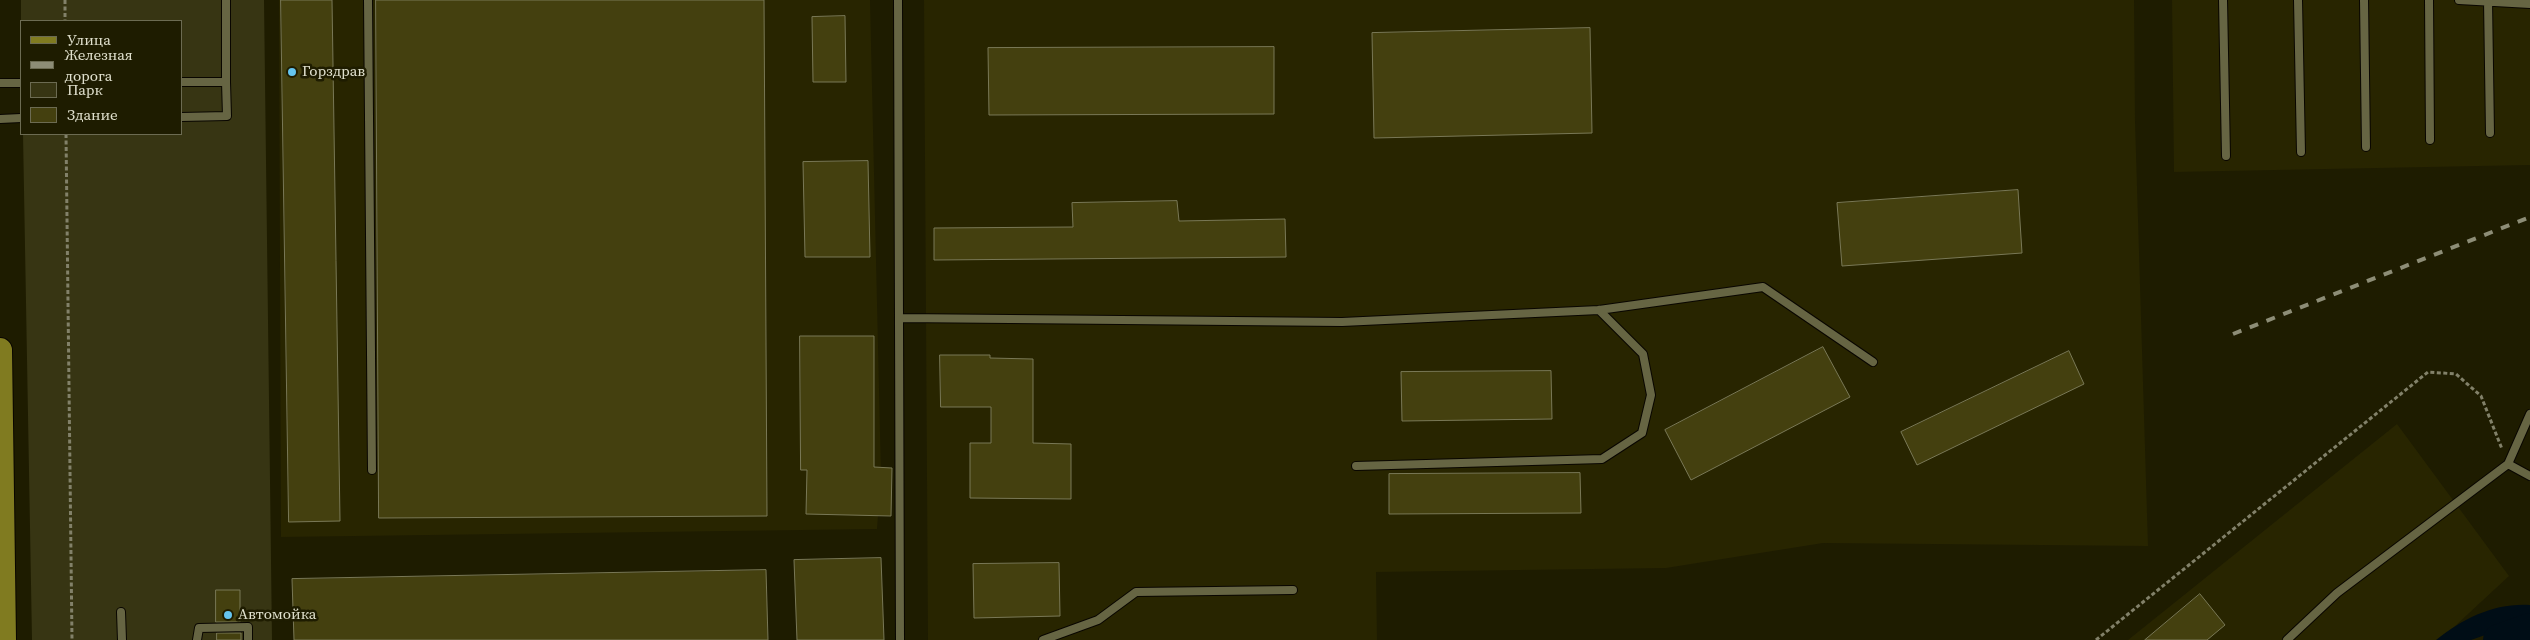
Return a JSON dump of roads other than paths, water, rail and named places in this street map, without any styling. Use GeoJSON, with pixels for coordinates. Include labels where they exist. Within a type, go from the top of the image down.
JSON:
{"type":"FeatureCollection","features":[{"type":"Feature","properties":{"kind":"main road"},"geometry":{"type":"LineString","coordinates":[[0,350],[4,640]]}},
{"type":"Feature","properties":{"kind":"lane"},"geometry":{"type":"LineString","coordinates":[[182,117],[227,116],[226,0]]}},
{"type":"Feature","properties":{"kind":"lane"},"geometry":{"type":"LineString","coordinates":[[368,0],[372,470]]}},
{"type":"Feature","properties":{"kind":"lane"},"geometry":{"type":"LineString","coordinates":[[898,0],[900,640]]}},
{"type":"Feature","properties":{"kind":"lane"},"geometry":{"type":"LineString","coordinates":[[2223,0],[2226,156]]}},
{"type":"Feature","properties":{"kind":"lane"},"geometry":{"type":"LineString","coordinates":[[2298,0],[2301,152]]}},
{"type":"Feature","properties":{"kind":"lane"},"geometry":{"type":"LineString","coordinates":[[2364,0],[2366,147]]}},
{"type":"Feature","properties":{"kind":"lane"},"geometry":{"type":"LineString","coordinates":[[2429,0],[2430,140]]}},
{"type":"Feature","properties":{"kind":"lane"},"geometry":{"type":"LineString","coordinates":[[2458,0],[2530,4]]}},
{"type":"Feature","properties":{"kind":"lane"},"geometry":{"type":"LineString","coordinates":[[2488,1],[2490,133]]}},
{"type":"Feature","properties":{"kind":"lane"},"geometry":{"type":"LineString","coordinates":[[182,82],[226,82]]}},
{"type":"Feature","properties":{"kind":"lane"},"geometry":{"type":"LineString","coordinates":[[0,83],[20,83]]}},
{"type":"Feature","properties":{"kind":"lane"},"geometry":{"type":"LineString","coordinates":[[0,119],[20,118]]}},
{"type":"Feature","properties":{"kind":"lane"},"geometry":{"type":"LineString","coordinates":[[900,318],[1342,322],[1599,310],[1763,287],[1873,362]]}},
{"type":"Feature","properties":{"kind":"lane"},"geometry":{"type":"LineString","coordinates":[[1356,466],[1602,459],[1642,433],[1651,395],[1643,354],[1599,310]]}},
{"type":"Feature","properties":{"kind":"lane"},"geometry":{"type":"LineString","coordinates":[[2287,640],[2337,593],[2508,464],[2530,414]]}},
{"type":"Feature","properties":{"kind":"lane"},"geometry":{"type":"LineString","coordinates":[[2508,464],[2530,476]]}},
{"type":"Feature","properties":{"kind":"lane"},"geometry":{"type":"LineString","coordinates":[[1043,640],[1098,620],[1136,592],[1293,590]]}},
{"type":"Feature","properties":{"kind":"lane"},"geometry":{"type":"LineString","coordinates":[[122,612],[122,640]]}},
{"type":"Feature","properties":{"kind":"lane"},"geometry":{"type":"LineString","coordinates":[[197,640],[199,628],[248,627],[248,640]]}},
{"type":"Feature","properties":{"kind":"waterway"},"geometry":{"type":"LineString","coordinates":[[2499,640],[2530,629]]}},
{"type":"Feature","properties":{"kind":"railway"},"geometry":{"type":"LineString","coordinates":[[2233,334],[2530,217]]}},
{"type":"Feature","properties":{"kind":"place","name":"Горздрав"},"geometry":{"type":"Point","coordinates":[292,72]}},
{"type":"Feature","properties":{"kind":"place","name":"Автомойка"},"geometry":{"type":"Point","coordinates":[228,615]}}]}
